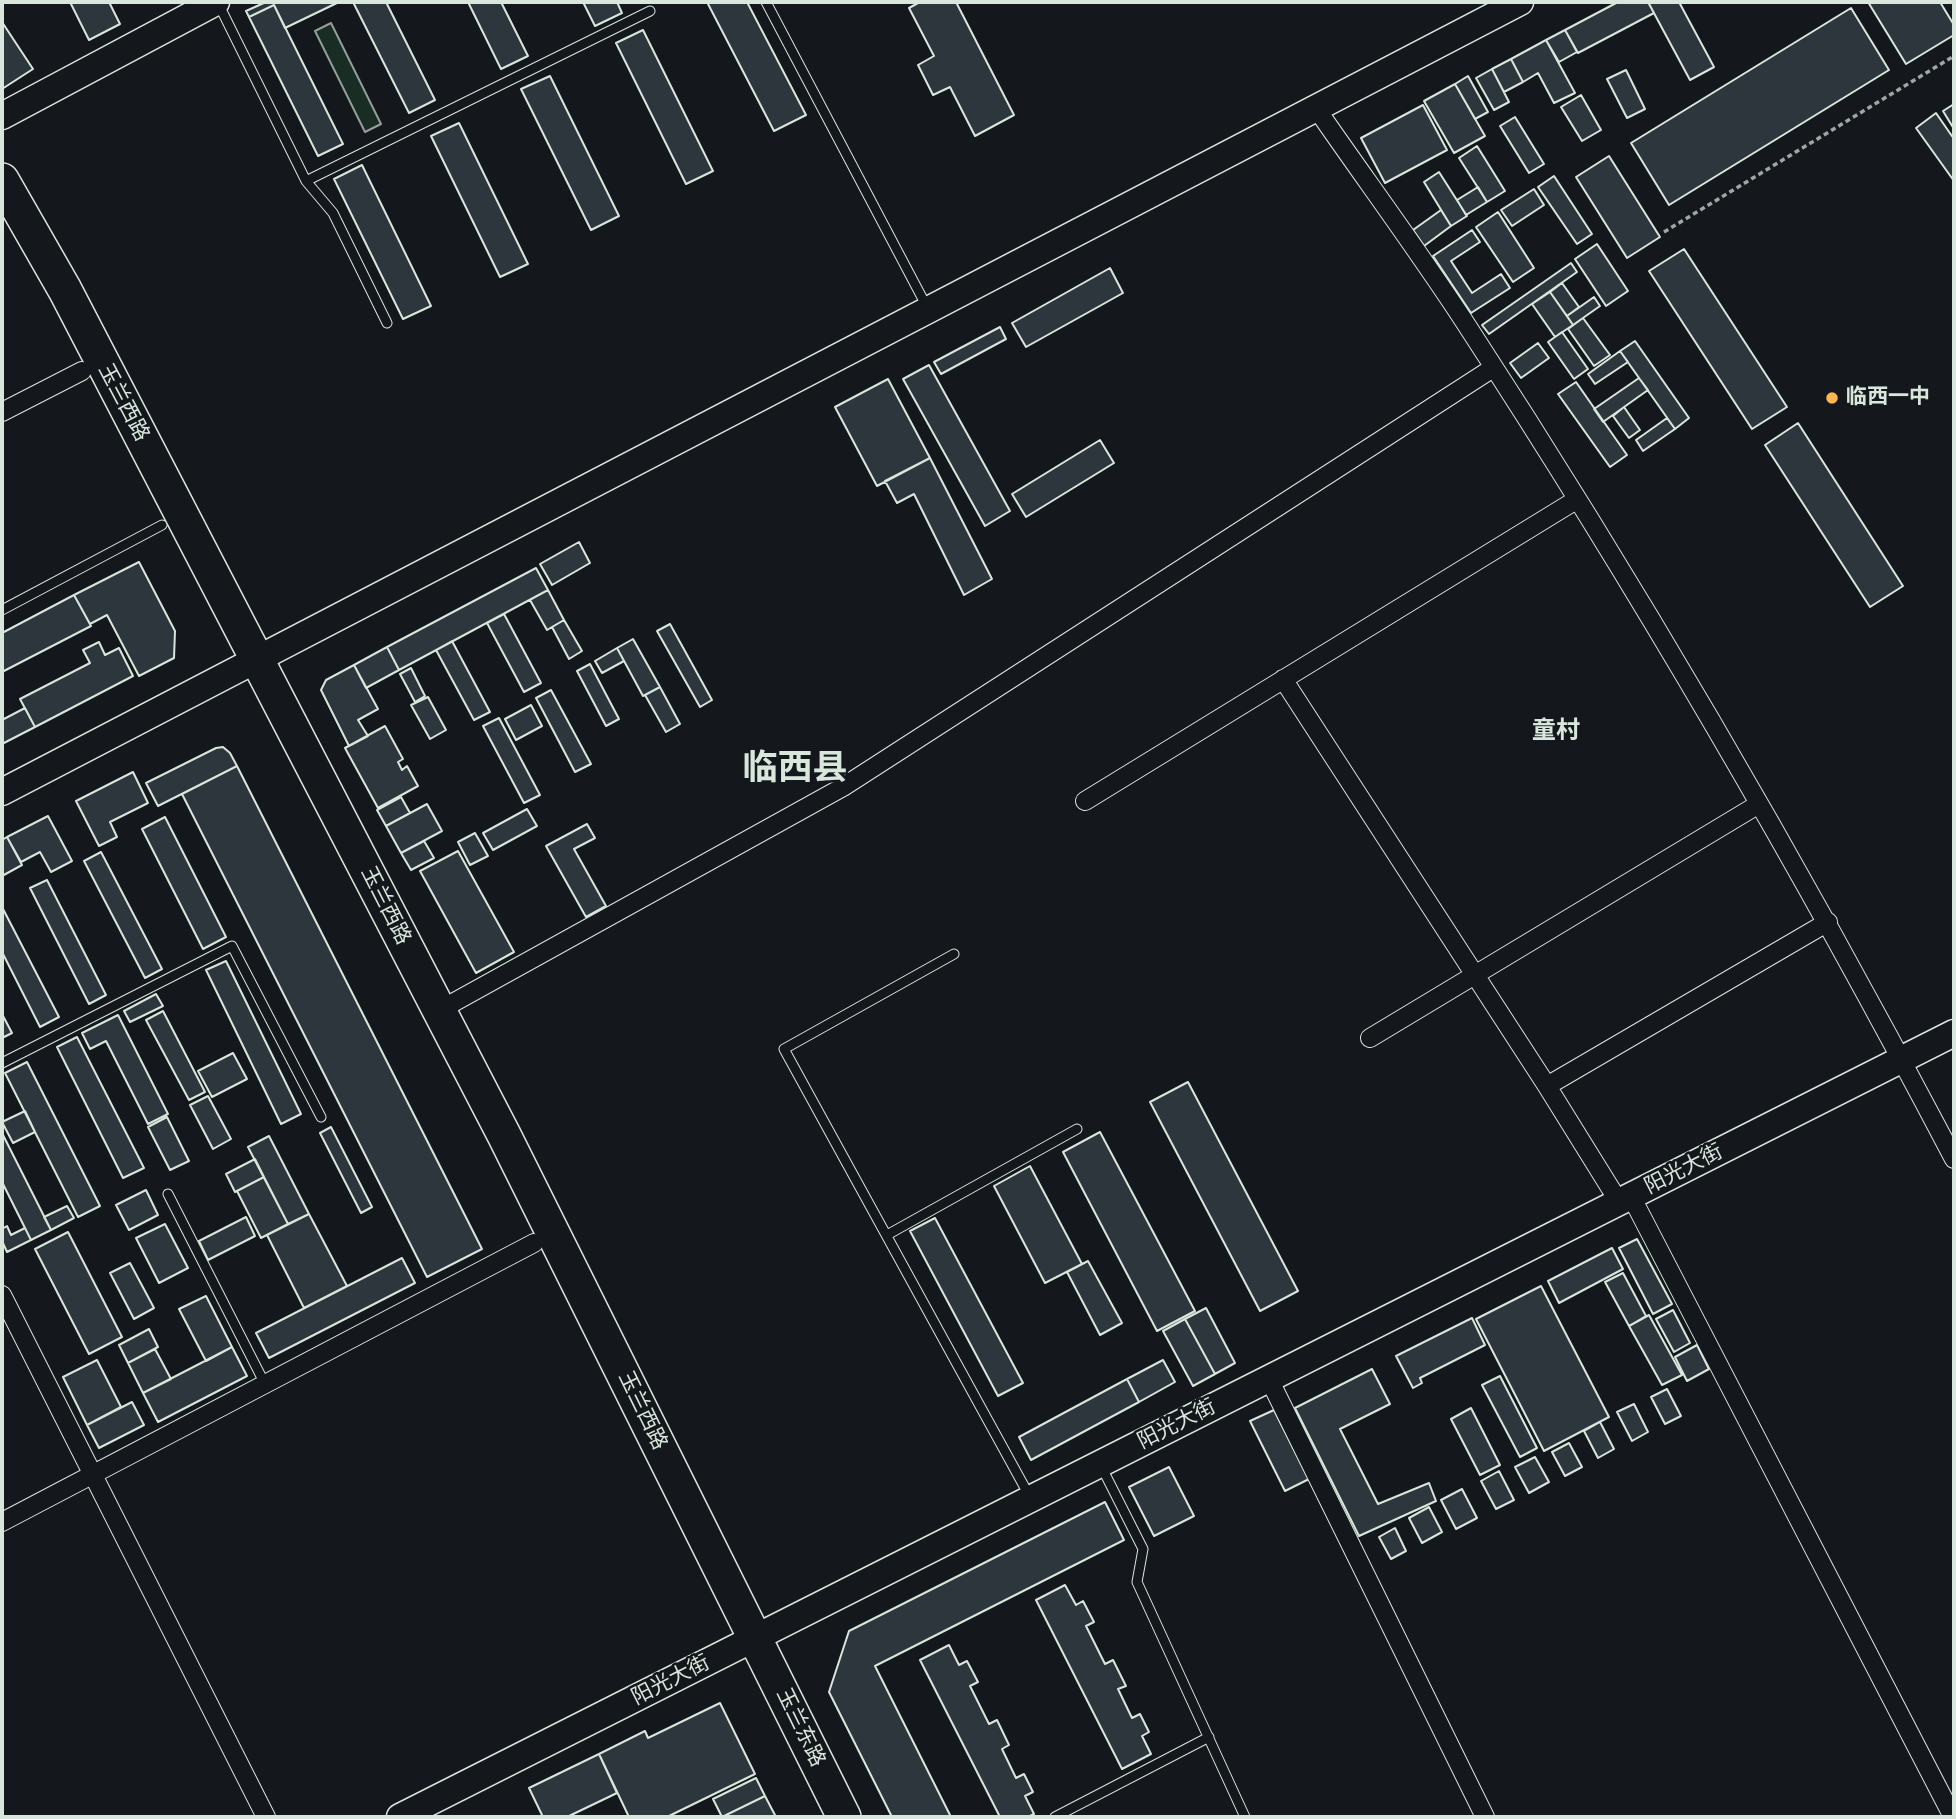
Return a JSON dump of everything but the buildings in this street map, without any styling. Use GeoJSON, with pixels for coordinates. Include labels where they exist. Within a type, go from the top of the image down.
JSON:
{"type":"FeatureCollection","features":[{"type":"Feature","properties":{"kind":"highway","name":"玉兰西路"},"geometry":{"type":"LineString","coordinates":[[2,180],[65,290],[534,1243],[745,1643]]}},
{"type":"Feature","properties":{"kind":"highway","name":"玉兰西路"},"geometry":{"type":"LineString","coordinates":[[2,222],[162,525],[247,664],[440,1010],[745,1643]]}},
{"type":"Feature","properties":{"kind":"highway","name":"玉兰东路"},"geometry":{"type":"LineString","coordinates":[[745,1643],[820,1817]]}},
{"type":"Feature","properties":{"kind":"highway","name":"玉兰东路"},"geometry":{"type":"LineString","coordinates":[[745,1643],[844,1817]]}},
{"type":"Feature","properties":{"kind":"street"},"geometry":{"type":"LineString","coordinates":[[2,116],[217,2]]}},
{"type":"Feature","properties":{"kind":"street"},"geometry":{"type":"LineString","coordinates":[[2,792],[1520,2]]}},
{"type":"Feature","properties":{"kind":"street"},"geometry":{"type":"LineString","coordinates":[[1315,108],[1464,321],[1576,500],[1828,922],[1954,1159]]}},
{"type":"Feature","properties":{"kind":"street"},"geometry":{"type":"LineString","coordinates":[[440,1010],[843,787],[1493,368]]}},
{"type":"Feature","properties":{"kind":"street"},"geometry":{"type":"LineString","coordinates":[[2,412],[82,371]]}},
{"type":"Feature","properties":{"kind":"street"},"geometry":{"type":"LineString","coordinates":[[1085,802],[1576,500]]}},
{"type":"Feature","properties":{"kind":"street"},"geometry":{"type":"LineString","coordinates":[[1283,679],[1548,1086],[1625,1199],[1949,1796],[1953,1817]]}},
{"type":"Feature","properties":{"kind":"street"},"geometry":{"type":"LineString","coordinates":[[1370,1038],[1759,804]]}},
{"type":"Feature","properties":{"kind":"street"},"geometry":{"type":"LineString","coordinates":[[1548,1086],[1828,922]]}},
{"type":"Feature","properties":{"kind":"street","name":"阳光大街"},"geometry":{"type":"LineString","coordinates":[[400,1817],[1954,1033]]}},
{"type":"Feature","properties":{"kind":"street"},"geometry":{"type":"LineString","coordinates":[[2,1522],[534,1243]]}},
{"type":"Feature","properties":{"kind":"street"},"geometry":{"type":"LineString","coordinates":[[2,1295],[266,1817]]}},
{"type":"Feature","properties":{"kind":"street"},"geometry":{"type":"LineString","coordinates":[[1269,1379],[1485,1817]]}},
{"type":"Feature","properties":{"kind":"lane"},"geometry":{"type":"LineString","coordinates":[[217,2],[306,181],[333,213],[387,323]]}},
{"type":"Feature","properties":{"kind":"lane"},"geometry":{"type":"LineString","coordinates":[[766,2],[929,309]]}},
{"type":"Feature","properties":{"kind":"lane"},"geometry":{"type":"LineString","coordinates":[[306,181],[650,10]]}},
{"type":"Feature","properties":{"kind":"lane"},"geometry":{"type":"LineString","coordinates":[[2,610],[162,525]]}},
{"type":"Feature","properties":{"kind":"lane"},"geometry":{"type":"LineString","coordinates":[[2,1063],[232,946],[321,1117]]}},
{"type":"Feature","properties":{"kind":"lane"},"geometry":{"type":"LineString","coordinates":[[954,954],[784,1048],[1031,1499]]}},
{"type":"Feature","properties":{"kind":"lane"},"geometry":{"type":"LineString","coordinates":[[887,1236],[1077,1129]]}},
{"type":"Feature","properties":{"kind":"lane"},"geometry":{"type":"LineString","coordinates":[[168,1194],[265,1384]]}},
{"type":"Feature","properties":{"kind":"lane"},"geometry":{"type":"LineString","coordinates":[[1100,1464],[1143,1549],[1136,1582],[1245,1817]]}},
{"type":"Feature","properties":{"kind":"lane"},"geometry":{"type":"LineString","coordinates":[[1055,1817],[1209,1737]]}},
{"type":"Feature","properties":{"kind":"path"},"geometry":{"type":"LineString","coordinates":[[1664,232],[1954,56]]}},
{"type":"Feature","properties":{"kind":"green space"},"geometry":{"type":"Polygon","coordinates":[[[331,23],[381,124],[365,132],[315,31],[331,23]]]}},
{"type":"Feature","properties":{"kind":"place","name":"临西一中"},"geometry":{"type":"Point","coordinates":[1832,398]}},
{"type":"Feature","properties":{"kind":"district","name":"童村"},"geometry":{"type":"Point","coordinates":[1556,732]}},
{"type":"Feature","properties":{"kind":"district","name":"临西县"},"geometry":{"type":"Point","coordinates":[795,770]}}]}
